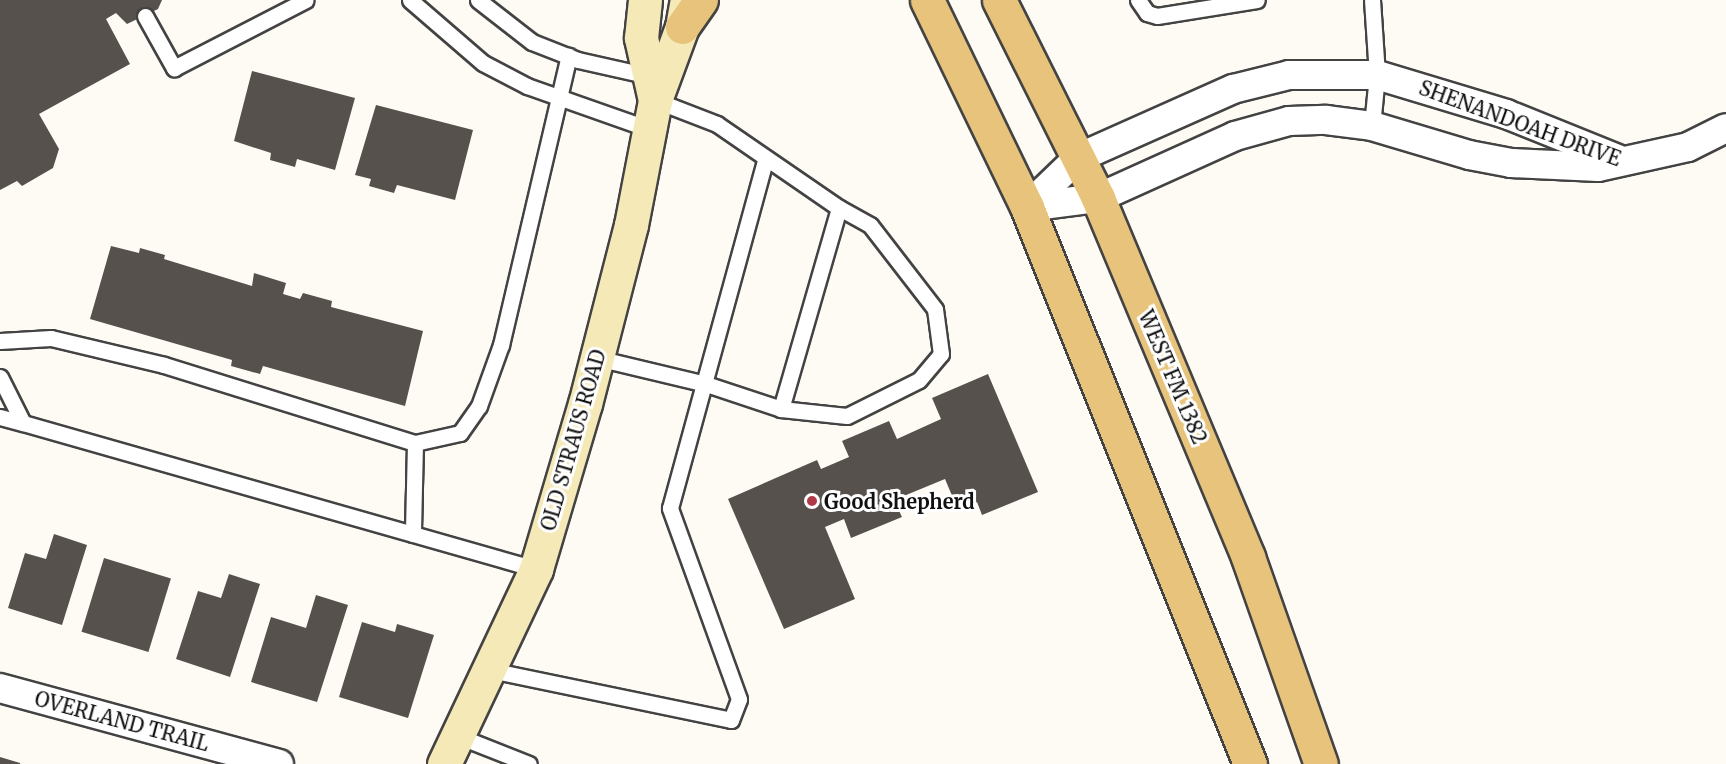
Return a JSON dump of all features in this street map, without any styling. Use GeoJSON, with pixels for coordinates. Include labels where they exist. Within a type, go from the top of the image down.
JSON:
{"type":"FeatureCollection","features":[{"type":"Feature","properties":{"kind":"main road"},"geometry":{"type":"LineString","coordinates":[[684,14],[701,0]]}},
{"type":"Feature","properties":{"kind":"main road"},"geometry":{"type":"LineString","coordinates":[[927,0],[1027,207],[1250,764]]}},
{"type":"Feature","properties":{"kind":"main road","name":"WEST FM 1382"},"geometry":{"type":"LineString","coordinates":[[999,0],[1098,198],[1248,556],[1321,764]]}},
{"type":"Feature","properties":{"kind":"street","name":"OLD STRAUS ROAD"},"geometry":{"type":"LineString","coordinates":[[645,0],[641,38],[651,102]]}},
{"type":"Feature","properties":{"kind":"street","name":"OLD STRAUS ROAD"},"geometry":{"type":"LineString","coordinates":[[451,750],[536,569],[597,358],[651,102],[684,14]]}},
{"type":"Feature","properties":{"kind":"street","name":"SHENANDOAH DRIVE"},"geometry":{"type":"LineString","coordinates":[[1027,207],[1078,158],[1233,90],[1290,75],[1377,75],[1506,114],[1629,162]]}},
{"type":"Feature","properties":{"kind":"street","name":"SHENANDOAH DRIVE"},"geometry":{"type":"LineString","coordinates":[[1027,207],[1098,198],[1234,136],[1289,121],[1326,120],[1372,126],[1511,163],[1598,166],[1629,162],[1688,147],[1726,128]]}},
{"type":"Feature","properties":{"kind":"street","name":"OVERLAND TRAIL"},"geometry":{"type":"LineString","coordinates":[[0,688],[241,759],[279,764]]}},
{"type":"Feature","properties":{"kind":"lane"},"geometry":{"type":"LineString","coordinates":[[145,16],[174,68],[306,0]]}},
{"type":"Feature","properties":{"kind":"lane"},"geometry":{"type":"LineString","coordinates":[[410,0],[483,63],[557,97],[651,102]]}},
{"type":"Feature","properties":{"kind":"lane"},"geometry":{"type":"LineString","coordinates":[[478,0],[532,42],[570,56],[651,102],[717,124],[765,160],[839,208],[870,225],[935,309],[941,354],[919,380],[847,416],[781,409],[706,384],[597,358]]}},
{"type":"Feature","properties":{"kind":"lane"},"geometry":{"type":"LineString","coordinates":[[1138,0],[1147,14],[1157,16],[1257,0]]}},
{"type":"Feature","properties":{"kind":"lane"},"geometry":{"type":"LineString","coordinates":[[1372,0],[1377,75],[1372,126]]}},
{"type":"Feature","properties":{"kind":"lane"},"geometry":{"type":"LineString","coordinates":[[0,340],[51,338],[164,365],[415,443],[460,433],[479,406],[501,345],[557,97],[570,56]]}},
{"type":"Feature","properties":{"kind":"lane"},"geometry":{"type":"LineString","coordinates":[[490,670],[731,720],[739,699],[670,508],[692,423],[706,384],[765,160]]}},
{"type":"Feature","properties":{"kind":"lane"},"geometry":{"type":"LineString","coordinates":[[781,409],[839,208]]}},
{"type":"Feature","properties":{"kind":"lane"},"geometry":{"type":"LineString","coordinates":[[0,378],[23,423]]}},
{"type":"Feature","properties":{"kind":"lane"},"geometry":{"type":"LineString","coordinates":[[0,417],[536,569]]}},
{"type":"Feature","properties":{"kind":"lane"},"geometry":{"type":"LineString","coordinates":[[413,534],[415,443]]}},
{"type":"Feature","properties":{"kind":"lane"},"geometry":{"type":"LineString","coordinates":[[451,750],[526,764]]}},
{"type":"Feature","properties":{"kind":"building"},"geometry":{"type":"Polygon","coordinates":[[[0,0],[162,0],[158,9],[127,24],[116,13],[106,19],[130,64],[39,114],[59,149],[53,168],[22,186],[17,181],[0,190],[0,0]]]}},
{"type":"Feature","properties":{"kind":"building"},"geometry":{"type":"Polygon","coordinates":[[[252,71],[355,98],[335,170],[297,159],[295,167],[270,160],[271,153],[234,141],[252,71]]]}},
{"type":"Feature","properties":{"kind":"building"},"geometry":{"type":"Polygon","coordinates":[[[376,105],[473,130],[455,200],[397,185],[394,193],[369,186],[371,179],[355,175],[376,105]]]}},
{"type":"Feature","properties":{"kind":"building"},"geometry":{"type":"Polygon","coordinates":[[[111,246],[139,253],[140,248],[165,255],[164,259],[252,286],[254,273],[286,283],[283,294],[300,299],[303,293],[332,301],[331,307],[423,331],[405,406],[263,366],[260,374],[231,366],[232,360],[90,319],[111,246]]]}},
{"type":"Feature","properties":{"kind":"building","name":"Good Shepherd"},"geometry":{"type":"Polygon","coordinates":[[[988,374],[1038,492],[982,515],[977,502],[958,510],[945,479],[894,500],[902,517],[851,538],[844,519],[825,527],[855,599],[784,629],[728,499],[817,460],[821,469],[849,457],[842,441],[889,421],[897,439],[941,419],[932,398],[988,374]]]}},
{"type":"Feature","properties":{"kind":"building"},"geometry":{"type":"Polygon","coordinates":[[[54,534],[87,545],[62,625],[8,608],[25,553],[46,559],[54,534]]]}},
{"type":"Feature","properties":{"kind":"building"},"geometry":{"type":"Polygon","coordinates":[[[104,558],[171,578],[148,652],[81,632],[104,558]]]}},
{"type":"Feature","properties":{"kind":"building"},"geometry":{"type":"Polygon","coordinates":[[[229,574],[260,584],[230,677],[176,659],[198,591],[221,598],[229,574]]]}},
{"type":"Feature","properties":{"kind":"building"},"geometry":{"type":"Polygon","coordinates":[[[316,595],[348,605],[317,702],[251,682],[271,617],[306,628],[316,595]]]}},
{"type":"Feature","properties":{"kind":"building"},"geometry":{"type":"Polygon","coordinates":[[[362,622],[395,632],[397,624],[434,635],[408,718],[339,697],[362,622]]]}},
{"type":"Feature","properties":{"kind":"building"},"geometry":{"type":"Polygon","coordinates":[[[0,757],[20,763],[20,764],[0,764],[0,757]]]}},
{"type":"Feature","properties":{"kind":"place","name":"Good Shepherd"},"geometry":{"type":"Point","coordinates":[812,501]}}]}
